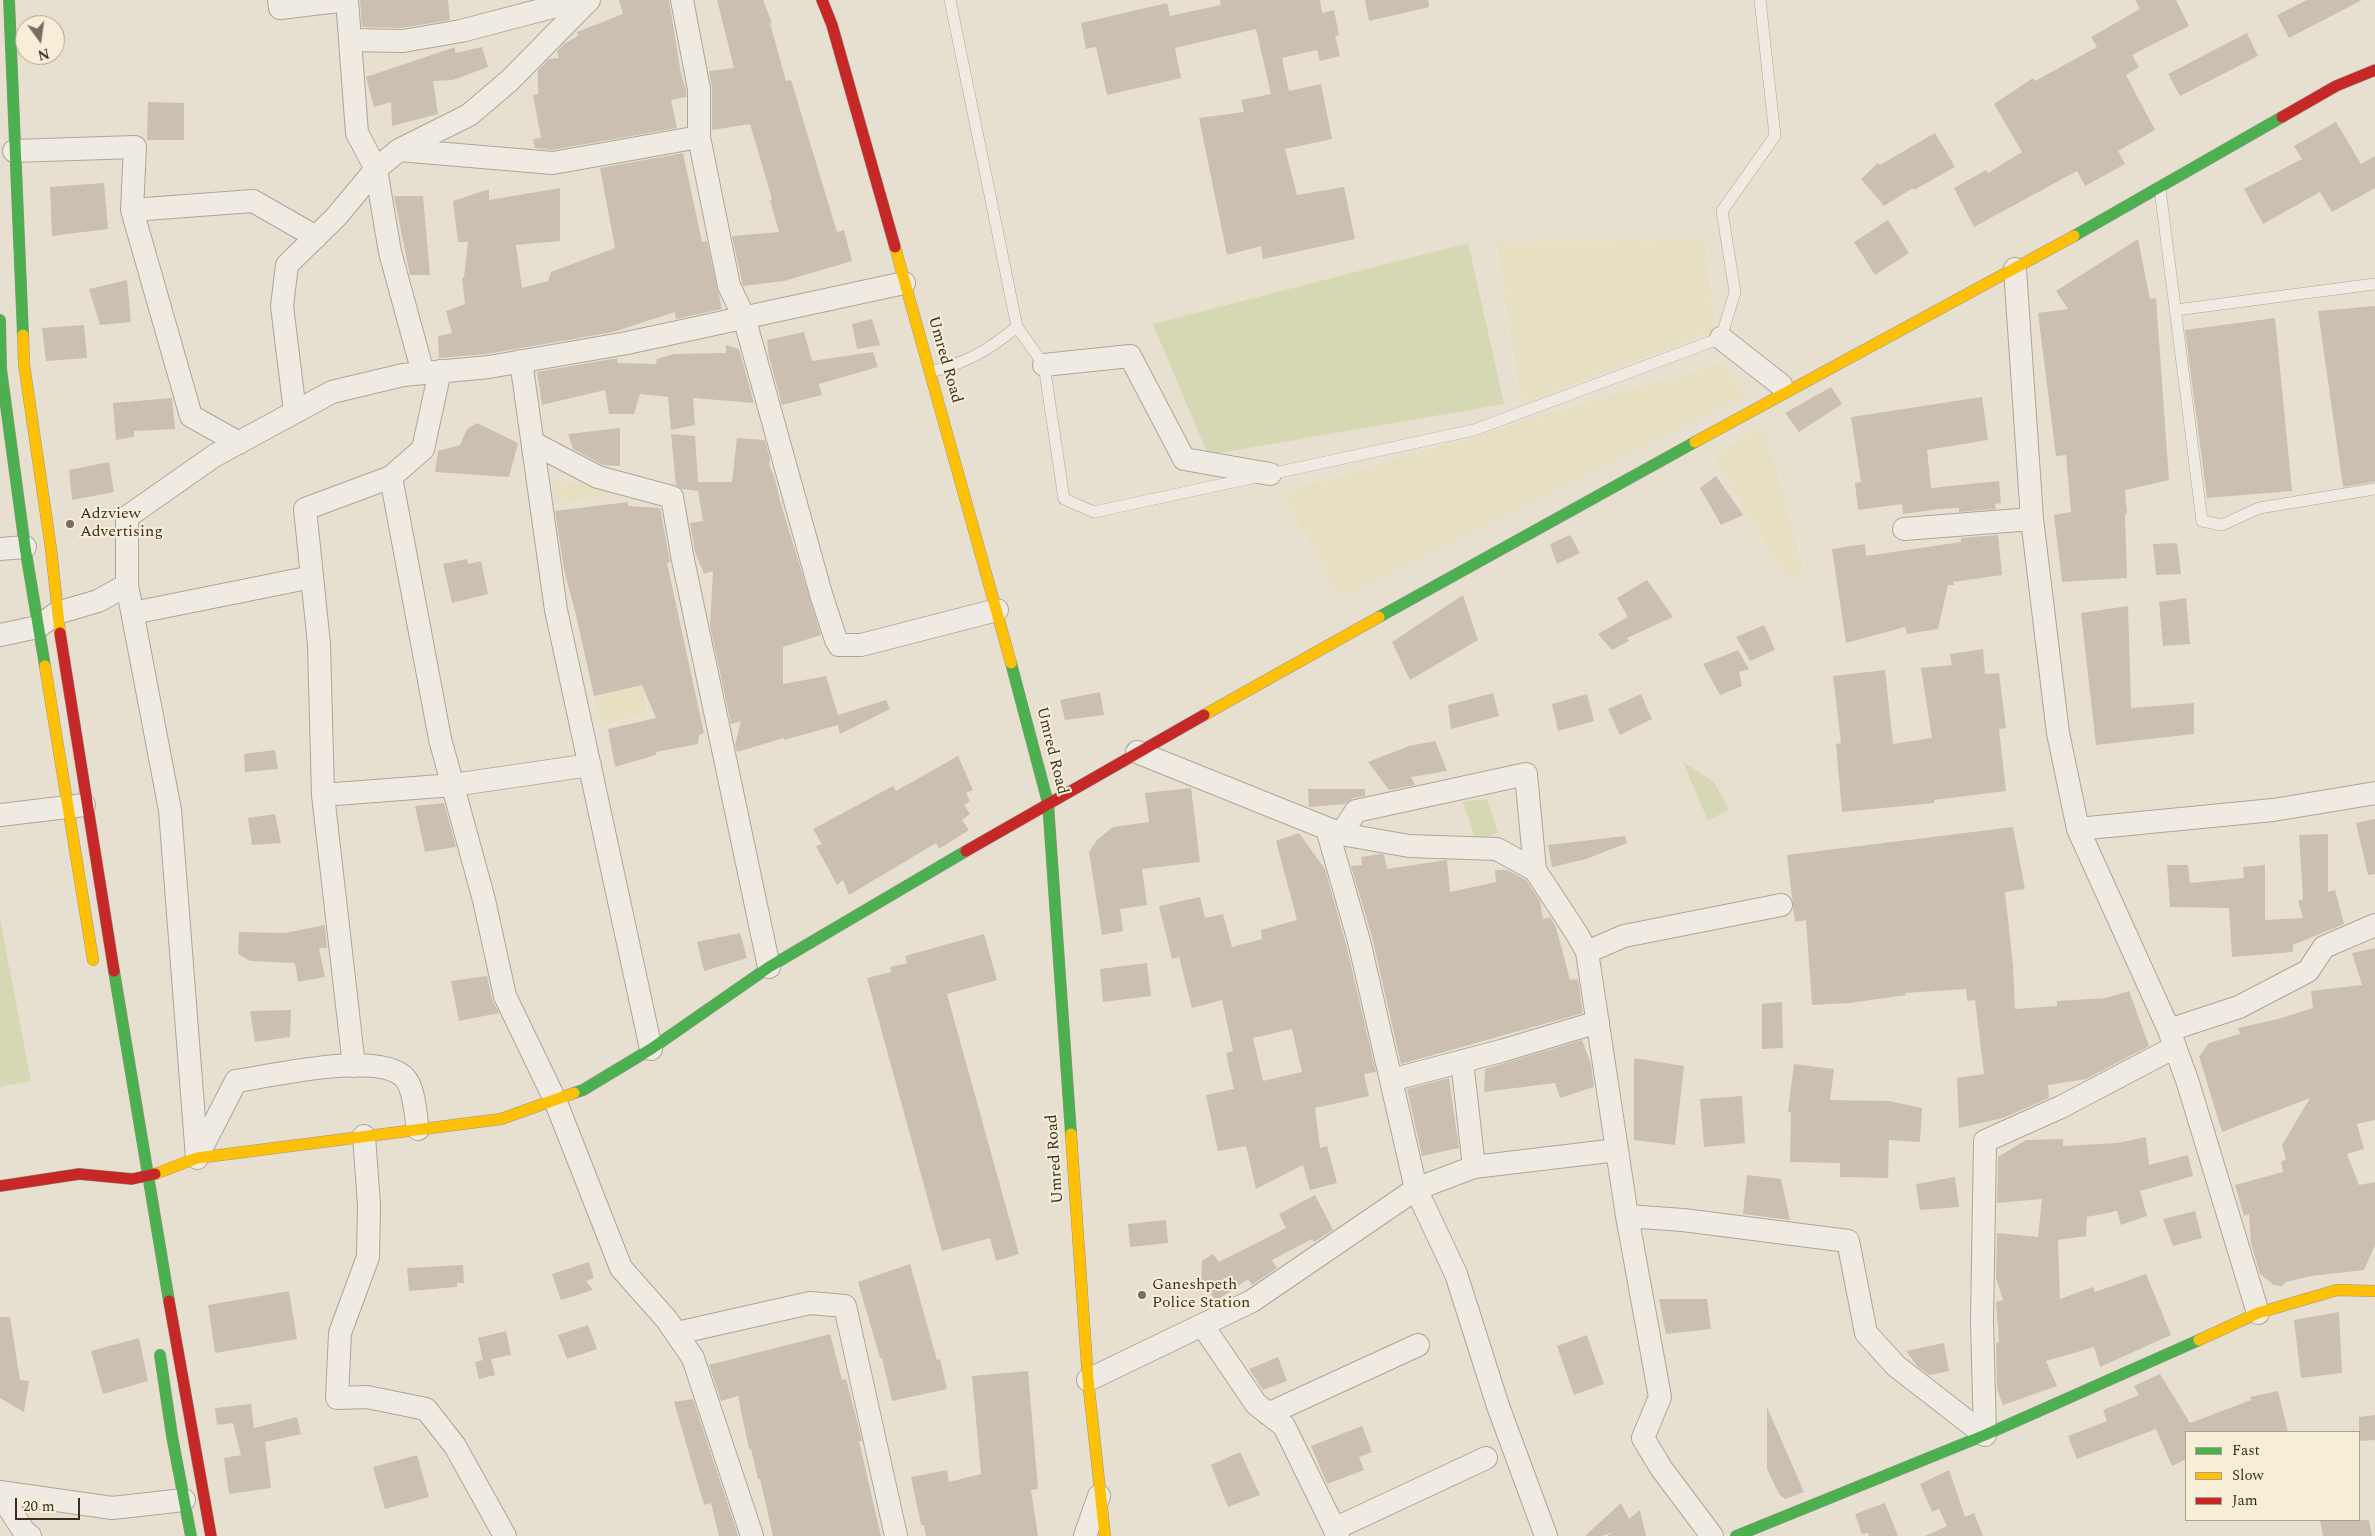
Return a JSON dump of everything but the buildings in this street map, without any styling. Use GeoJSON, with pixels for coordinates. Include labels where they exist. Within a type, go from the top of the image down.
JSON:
{"type":"FeatureCollection","features":[{"type":"Feature","properties":{"kind":"street"},"geometry":{"type":"LineString","coordinates":[[9,0],[24,364],[51,549],[95,972]]}},
{"type":"Feature","properties":{"kind":"street"},"geometry":{"type":"LineString","coordinates":[[279,0],[280,8],[347,0],[357,134],[376,169],[390,252],[432,372],[423,449],[391,477],[305,509],[319,644],[323,795],[354,1066]]}},
{"type":"Feature","properties":{"kind":"street"},"geometry":{"type":"LineString","coordinates":[[350,40],[403,40],[461,31],[579,0]]}},
{"type":"Feature","properties":{"kind":"street"},"geometry":{"type":"LineString","coordinates":[[295,412],[282,306],[287,265],[336,216],[376,169],[399,150],[469,116],[589,0]]}},
{"type":"Feature","properties":{"kind":"street"},"geometry":{"type":"LineString","coordinates":[[682,0],[699,89],[699,137],[729,286],[744,318],[821,594],[839,645],[861,645],[997,610]]}},
{"type":"Feature","properties":{"kind":"street","name":"Umred Road"},"geometry":{"type":"LineString","coordinates":[[822,0],[832,25],[904,283],[931,372],[1048,804],[1088,1380],[1104,1536]]}},
{"type":"Feature","properties":{"kind":"street"},"geometry":{"type":"LineString","coordinates":[[0,1186],[79,1174],[106,1175],[132,1179],[146,1177],[197,1158],[501,1119],[583,1090],[651,1049],[769,967],[1137,752],[1653,465],[2015,269],[2336,86],[2375,70]]}},
{"type":"Feature","properties":{"kind":"street"},"geometry":{"type":"LineString","coordinates":[[399,150],[553,163],[699,137]]}},
{"type":"Feature","properties":{"kind":"street"},"geometry":{"type":"LineString","coordinates":[[14,150],[135,147],[132,210],[191,416],[239,443]]}},
{"type":"Feature","properties":{"kind":"street"},"geometry":{"type":"LineString","coordinates":[[132,210],[253,201],[316,237]]}},
{"type":"Feature","properties":{"kind":"street"},"geometry":{"type":"LineString","coordinates":[[2015,269],[2032,519],[2058,733],[2078,829],[2172,1039],[2188,1083],[2258,1314]]}},
{"type":"Feature","properties":{"kind":"street"},"geometry":{"type":"LineString","coordinates":[[197,1158],[170,810],[127,585],[126,517],[214,456],[332,392],[403,374],[489,367],[627,343],[904,283]]}},
{"type":"Feature","properties":{"kind":"street"},"geometry":{"type":"LineString","coordinates":[[0,320],[1,369],[25,547],[38,627],[77,806],[211,1536]]}},
{"type":"Feature","properties":{"kind":"street"},"geometry":{"type":"LineString","coordinates":[[1721,338],[1781,385]]}},
{"type":"Feature","properties":{"kind":"street"},"geometry":{"type":"LineString","coordinates":[[1044,365],[1130,356],[1184,459],[1270,474]]}},
{"type":"Feature","properties":{"kind":"street"},"geometry":{"type":"LineString","coordinates":[[521,361],[556,610],[651,1049]]}},
{"type":"Feature","properties":{"kind":"street"},"geometry":{"type":"LineString","coordinates":[[532,443],[598,477],[672,497],[682,555],[769,967]]}},
{"type":"Feature","properties":{"kind":"street"},"geometry":{"type":"LineString","coordinates":[[391,477],[440,739],[484,900],[504,996],[555,1100],[620,1268],[667,1320],[693,1358],[752,1536]]}},
{"type":"Feature","properties":{"kind":"street"},"geometry":{"type":"LineString","coordinates":[[1904,529],[2032,519]]}},
{"type":"Feature","properties":{"kind":"street"},"geometry":{"type":"LineString","coordinates":[[0,550],[25,547]]}},
{"type":"Feature","properties":{"kind":"street"},"geometry":{"type":"LineString","coordinates":[[133,613],[312,577]]}},
{"type":"Feature","properties":{"kind":"street"},"geometry":{"type":"LineString","coordinates":[[0,635],[38,627],[57,613],[98,601],[127,585]]}},
{"type":"Feature","properties":{"kind":"street"},"geometry":{"type":"LineString","coordinates":[[1137,752],[1334,832],[1409,846],[1497,849],[1534,870],[1587,952],[1627,1216],[1660,1397],[1643,1438],[1661,1468],[1712,1536]]}},
{"type":"Feature","properties":{"kind":"street"},"geometry":{"type":"LineString","coordinates":[[323,795],[453,785],[590,766]]}},
{"type":"Feature","properties":{"kind":"street"},"geometry":{"type":"LineString","coordinates":[[1334,832],[1356,811],[1526,774],[1534,870]]}},
{"type":"Feature","properties":{"kind":"street"},"geometry":{"type":"LineString","coordinates":[[2078,829],[2273,810],[2375,793]]}},
{"type":"Feature","properties":{"kind":"street"},"geometry":{"type":"LineString","coordinates":[[0,815],[77,806]]}},
{"type":"Feature","properties":{"kind":"street"},"geometry":{"type":"LineString","coordinates":[[1334,832],[1416,1188],[1456,1274],[1498,1406],[1546,1536]]}},
{"type":"Feature","properties":{"kind":"street"},"geometry":{"type":"LineString","coordinates":[[1587,952],[1624,936],[1781,905]]}},
{"type":"Feature","properties":{"kind":"street"},"geometry":{"type":"LineString","coordinates":[[1985,1435],[1982,1322],[1985,1142],[2061,1107],[2172,1039],[2308,971],[2324,947],[2375,925]]}},
{"type":"Feature","properties":{"kind":"street"},"geometry":{"type":"LineString","coordinates":[[1391,1080],[1598,1022]]}},
{"type":"Feature","properties":{"kind":"street"},"geometry":{"type":"LineString","coordinates":[[1462,1061],[1474,1167]]}},
{"type":"Feature","properties":{"kind":"street"},"geometry":{"type":"LineString","coordinates":[[197,1158],[236,1081],[315,1068],[385,1067],[403,1076],[410,1085],[418,1130]]}},
{"type":"Feature","properties":{"kind":"street"},"geometry":{"type":"LineString","coordinates":[[364,1136],[369,1205],[368,1257],[340,1333],[337,1398],[367,1397],[426,1409],[455,1446],[505,1536]]}},
{"type":"Feature","properties":{"kind":"street"},"geometry":{"type":"LineString","coordinates":[[1088,1380],[1252,1301],[1416,1188],[1474,1167],[1617,1150]]}},
{"type":"Feature","properties":{"kind":"street"},"geometry":{"type":"LineString","coordinates":[[1627,1216],[1693,1221],[1848,1241],[1866,1333],[1896,1366],[1985,1435]]}},
{"type":"Feature","properties":{"kind":"street"},"geometry":{"type":"LineString","coordinates":[[1736,1536],[1985,1435],[2258,1314],[2337,1290],[2375,1292]]}},
{"type":"Feature","properties":{"kind":"street"},"geometry":{"type":"LineString","coordinates":[[677,1333],[810,1303],[845,1306],[896,1536]]}},
{"type":"Feature","properties":{"kind":"street"},"geometry":{"type":"LineString","coordinates":[[1202,1326],[1256,1404],[1284,1426],[1336,1532],[1486,1458]]}},
{"type":"Feature","properties":{"kind":"street"},"geometry":{"type":"LineString","coordinates":[[158,1340],[191,1536]]}},
{"type":"Feature","properties":{"kind":"street"},"geometry":{"type":"LineString","coordinates":[[1268,1414],[1418,1345]]}},
{"type":"Feature","properties":{"kind":"street"},"geometry":{"type":"LineString","coordinates":[[0,1493],[112,1508],[184,1500]]}},
{"type":"Feature","properties":{"kind":"street"},"geometry":{"type":"LineString","coordinates":[[0,1493],[23,1530],[30,1536]]}},
{"type":"Feature","properties":{"kind":"street"},"geometry":{"type":"LineString","coordinates":[[1085,1536],[1099,1496]]}},
{"type":"Feature","properties":{"kind":"lane"},"geometry":{"type":"LineString","coordinates":[[950,0],[1017,327],[1044,365],[1064,499],[1094,512],[1474,430],[1721,338],[1735,292],[1722,211],[1775,136],[1760,0]]}},
{"type":"Feature","properties":{"kind":"lane"},"geometry":{"type":"LineString","coordinates":[[2160,188],[2202,521],[2222,526],[2259,508],[2375,490]]}},
{"type":"Feature","properties":{"kind":"lane"},"geometry":{"type":"LineString","coordinates":[[2176,310],[2375,284]]}},
{"type":"Feature","properties":{"kind":"lane"},"geometry":{"type":"LineString","coordinates":[[931,372],[968,360],[991,348],[1017,327]]}},
{"type":"Feature","properties":{"kind":"shaded area"},"geometry":{"type":"Polygon","coordinates":[[[1704,240],[1715,330],[1522,404],[1497,242],[1704,240]]]}},
{"type":"Feature","properties":{"kind":"shaded area"},"geometry":{"type":"Polygon","coordinates":[[[1724,362],[1746,394],[1340,597],[1282,493],[1724,362]]]}},
{"type":"Feature","properties":{"kind":"shaded area"},"geometry":{"type":"Polygon","coordinates":[[[1763,425],[1804,573],[1789,582],[1713,456],[1763,425]]]}},
{"type":"Feature","properties":{"kind":"shaded area"},"geometry":{"type":"Polygon","coordinates":[[[553,481],[605,486],[607,494],[556,504],[553,481]]]}},
{"type":"Feature","properties":{"kind":"shaded area"},"geometry":{"type":"Polygon","coordinates":[[[642,685],[646,713],[602,726],[594,696],[642,685]]]}},
{"type":"Feature","properties":{"kind":"green space"},"geometry":{"type":"Polygon","coordinates":[[[1468,243],[1504,404],[1208,455],[1153,324],[1468,243]]]}},
{"type":"Feature","properties":{"kind":"green space"},"geometry":{"type":"Polygon","coordinates":[[[1683,762],[1714,782],[1729,809],[1708,821],[1683,762]]]}},
{"type":"Feature","properties":{"kind":"green space"},"geometry":{"type":"Polygon","coordinates":[[[1487,799],[1498,833],[1476,841],[1463,801],[1487,799]]]}},
{"type":"Feature","properties":{"kind":"green space"},"geometry":{"type":"Polygon","coordinates":[[[0,919],[31,1081],[0,1087],[0,919]]]}},
{"type":"Feature","properties":{"kind":"traffic: fast"},"geometry":{"type":"LineString","coordinates":[[9,0],[23,335]]}},
{"type":"Feature","properties":{"kind":"traffic: fast"},"geometry":{"type":"LineString","coordinates":[[2074,236],[2282,117]]}},
{"type":"Feature","properties":{"kind":"traffic: fast"},"geometry":{"type":"LineString","coordinates":[[0,320],[1,369],[25,547],[45,666]]}},
{"type":"Feature","properties":{"kind":"traffic: fast"},"geometry":{"type":"LineString","coordinates":[[1379,617],[1695,442]]}},
{"type":"Feature","properties":{"kind":"traffic: fast"},"geometry":{"type":"LineString","coordinates":[[1011,663],[1048,803],[1071,1134]]}},
{"type":"Feature","properties":{"kind":"traffic: fast"},"geometry":{"type":"LineString","coordinates":[[574,1093],[583,1090],[651,1049],[769,967],[966,851]]}},
{"type":"Feature","properties":{"kind":"traffic: fast"},"geometry":{"type":"LineString","coordinates":[[114,971],[169,1301]]}},
{"type":"Feature","properties":{"kind":"traffic: fast"},"geometry":{"type":"LineString","coordinates":[[1736,1536],[1985,1435],[2199,1340]]}},
{"type":"Feature","properties":{"kind":"traffic: fast"},"geometry":{"type":"LineString","coordinates":[[160,1355],[172,1436],[191,1536]]}},
{"type":"Feature","properties":{"kind":"traffic: slow"},"geometry":{"type":"LineString","coordinates":[[1695,442],[2074,236]]}},
{"type":"Feature","properties":{"kind":"traffic: slow"},"geometry":{"type":"LineString","coordinates":[[895,247],[1011,663]]}},
{"type":"Feature","properties":{"kind":"traffic: slow"},"geometry":{"type":"LineString","coordinates":[[23,335],[24,364],[51,549],[60,633]]}},
{"type":"Feature","properties":{"kind":"traffic: slow"},"geometry":{"type":"LineString","coordinates":[[1204,715],[1379,617]]}},
{"type":"Feature","properties":{"kind":"traffic: slow"},"geometry":{"type":"LineString","coordinates":[[45,666],[93,960]]}},
{"type":"Feature","properties":{"kind":"traffic: slow"},"geometry":{"type":"LineString","coordinates":[[155,1174],[197,1158],[501,1119],[574,1093]]}},
{"type":"Feature","properties":{"kind":"traffic: slow"},"geometry":{"type":"LineString","coordinates":[[1071,1134],[1088,1380],[1105,1536]]}},
{"type":"Feature","properties":{"kind":"traffic: slow"},"geometry":{"type":"LineString","coordinates":[[2199,1340],[2258,1313],[2337,1290],[2375,1291]]}},
{"type":"Feature","properties":{"kind":"traffic: jam"},"geometry":{"type":"LineString","coordinates":[[822,0],[832,25],[895,247]]}},
{"type":"Feature","properties":{"kind":"traffic: jam"},"geometry":{"type":"LineString","coordinates":[[2282,117],[2336,86],[2375,70]]}},
{"type":"Feature","properties":{"kind":"traffic: jam"},"geometry":{"type":"LineString","coordinates":[[60,633],[114,971]]}},
{"type":"Feature","properties":{"kind":"traffic: jam"},"geometry":{"type":"LineString","coordinates":[[966,851],[1204,715]]}},
{"type":"Feature","properties":{"kind":"traffic: jam"},"geometry":{"type":"LineString","coordinates":[[0,1186],[79,1174],[132,1179],[155,1174]]}},
{"type":"Feature","properties":{"kind":"traffic: jam"},"geometry":{"type":"LineString","coordinates":[[169,1301],[211,1536]]}},
{"type":"Feature","properties":{"kind":"place","name":"Adzview Advertising"},"geometry":{"type":"Point","coordinates":[70,524]}},
{"type":"Feature","properties":{"kind":"place","name":"Ganeshpeth Police Station"},"geometry":{"type":"Point","coordinates":[1142,1295]}}]}
